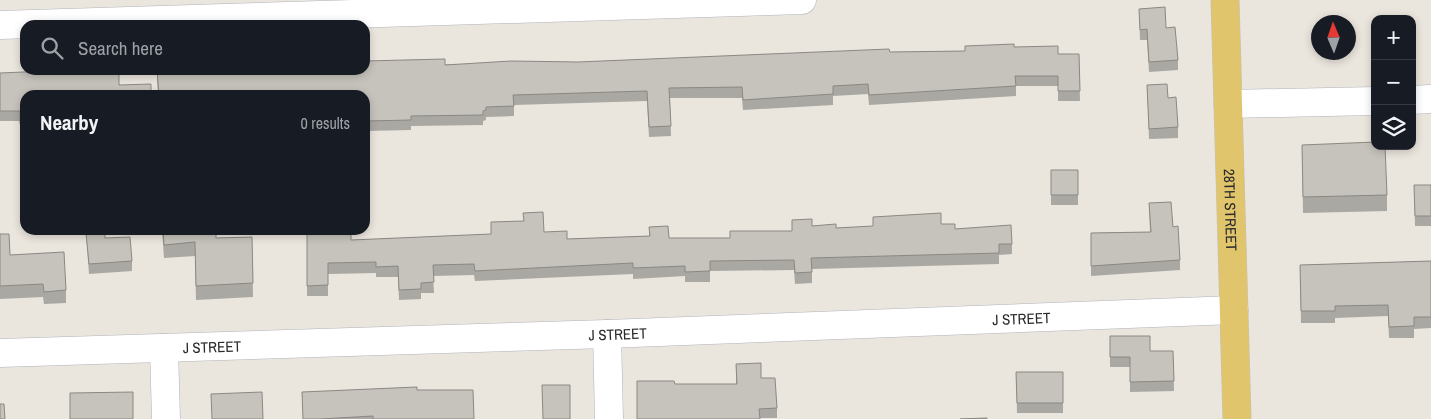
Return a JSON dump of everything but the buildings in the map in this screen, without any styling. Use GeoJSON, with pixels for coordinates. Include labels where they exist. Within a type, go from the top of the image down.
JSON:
{"type":"FeatureCollection","features":[{"type":"Feature","properties":{"kind":"main road","name":"28TH STREET"},"geometry":{"type":"LineString","coordinates":[[1225,0],[1238,419]]}},
{"type":"Feature","properties":{"kind":"street"},"geometry":{"type":"LineString","coordinates":[[160,20],[802,0]]}},
{"type":"Feature","properties":{"kind":"street"},"geometry":{"type":"LineString","coordinates":[[0,25],[20,24]]}},
{"type":"Feature","properties":{"kind":"street"},"geometry":{"type":"LineString","coordinates":[[1416,100],[1430,99]]}},
{"type":"Feature","properties":{"kind":"street"},"geometry":{"type":"LineString","coordinates":[[1228,104],[1371,101]]}},
{"type":"Feature","properties":{"kind":"street","name":"J STREET"},"geometry":{"type":"LineString","coordinates":[[0,353],[607,334],[1234,310]]}},
{"type":"Feature","properties":{"kind":"street"},"geometry":{"type":"LineString","coordinates":[[607,334],[609,419]]}},
{"type":"Feature","properties":{"kind":"street"},"geometry":{"type":"LineString","coordinates":[[164,348],[166,419]]}}]}
